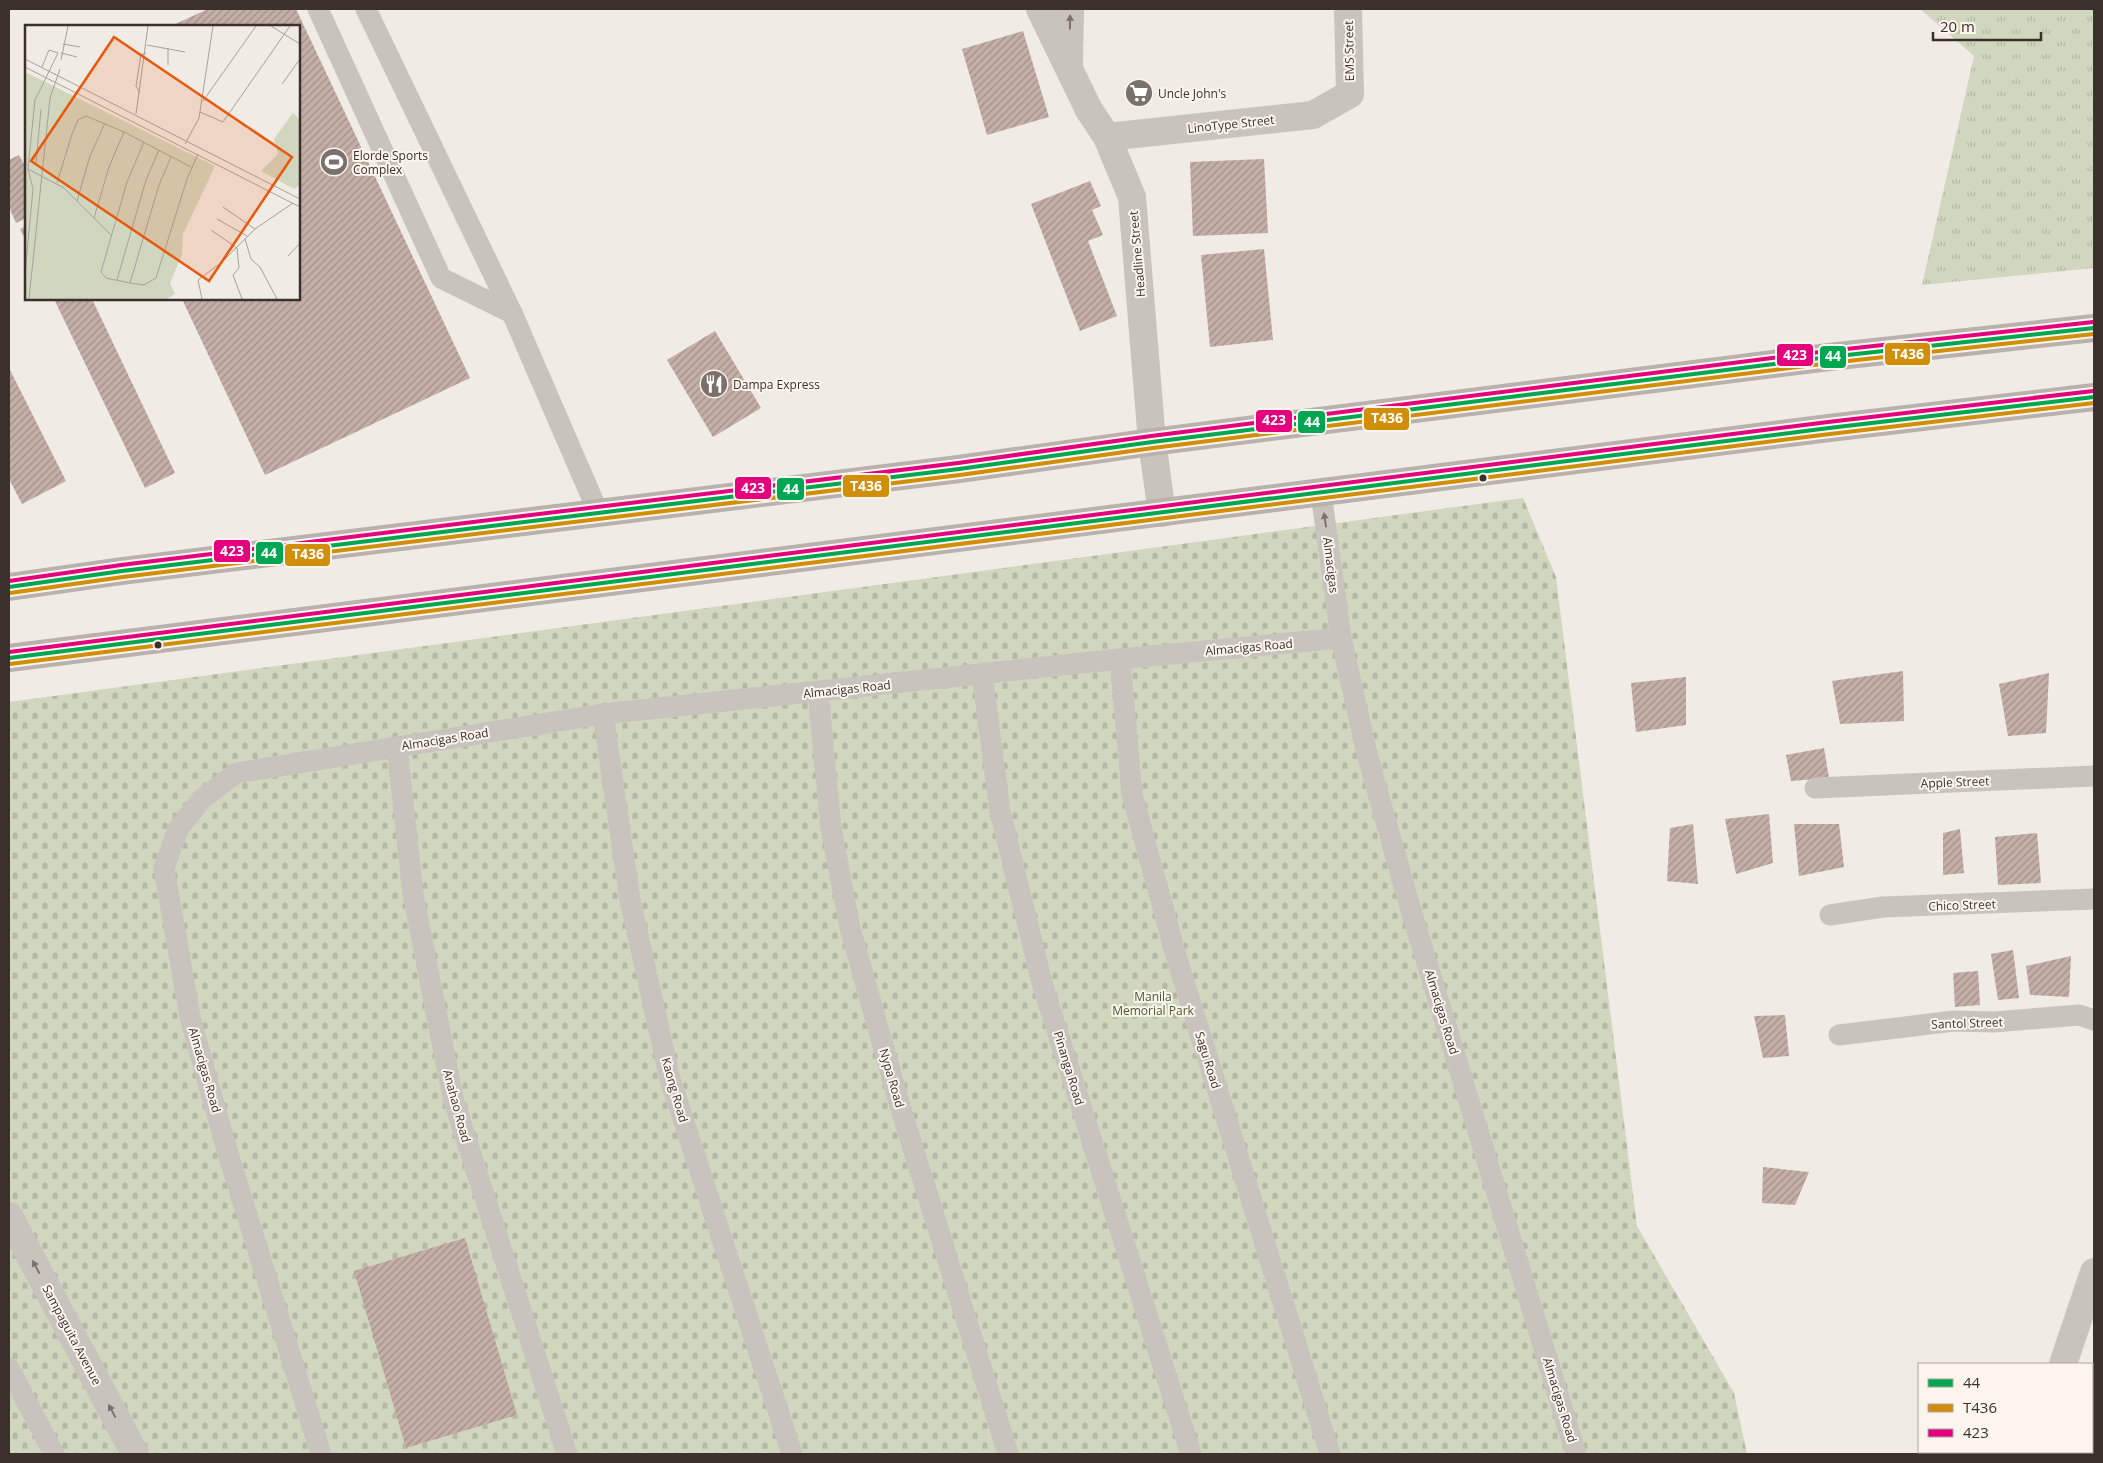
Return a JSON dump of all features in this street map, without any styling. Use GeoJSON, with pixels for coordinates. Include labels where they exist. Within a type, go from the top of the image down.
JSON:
{"type":"FeatureCollection","features":[{"type":"Feature","properties":{"kind":"main road"},"geometry":{"type":"LineString","coordinates":[[9,587],[122,571],[959,469],[1152,442],[1829,357],[2094,328]]}},
{"type":"Feature","properties":{"kind":"main road"},"geometry":{"type":"LineString","coordinates":[[9,658],[1829,428],[2094,397]]}},
{"type":"Feature","properties":{"kind":"street"},"geometry":{"type":"LineString","coordinates":[[1040,9],[1069,70]]}},
{"type":"Feature","properties":{"kind":"street","name":"Headline Street"},"geometry":{"type":"LineString","coordinates":[[1070,9],[1069,70],[1089,110],[1107,138],[1132,197],[1152,442],[1162,512]]}},
{"type":"Feature","properties":{"kind":"street","name":"EMS Street"},"geometry":{"type":"LineString","coordinates":[[1348,9],[1350,94]]}},
{"type":"Feature","properties":{"kind":"street","name":"LinoType Street"},"geometry":{"type":"LineString","coordinates":[[1107,138],[1312,115],[1350,94]]}},
{"type":"Feature","properties":{"kind":"street","name":"Sampaguita Avenue"},"geometry":{"type":"LineString","coordinates":[[9,1216],[135,1454]]}},
{"type":"Feature","properties":{"kind":"street"},"geometry":{"type":"LineString","coordinates":[[2063,1363],[2094,1272]]}},
{"type":"Feature","properties":{"kind":"lane"},"geometry":{"type":"LineString","coordinates":[[318,9],[441,278],[512,313]]}},
{"type":"Feature","properties":{"kind":"lane"},"geometry":{"type":"LineString","coordinates":[[366,9],[512,313],[598,512]]}},
{"type":"Feature","properties":{"kind":"lane","name":"Almacigas"},"geometry":{"type":"LineString","coordinates":[[1321,493],[1341,638]]}},
{"type":"Feature","properties":{"kind":"lane","name":"Almacigas Road"},"geometry":{"type":"LineString","coordinates":[[321,1454],[226,1147],[190,1017],[164,868],[178,829],[202,799],[236,773],[604,714],[1120,659],[1341,638],[1366,754],[1576,1454]]}},
{"type":"Feature","properties":{"kind":"lane","name":"Sagu Road"},"geometry":{"type":"LineString","coordinates":[[1120,659],[1132,794],[1177,959],[1330,1454]]}},
{"type":"Feature","properties":{"kind":"lane","name":"Pinanga Road"},"geometry":{"type":"LineString","coordinates":[[982,674],[1000,811],[1042,983],[1190,1454]]}},
{"type":"Feature","properties":{"kind":"lane","name":"Nypa Road"},"geometry":{"type":"LineString","coordinates":[[818,692],[831,828],[850,928],[900,1106],[1008,1454]]}},
{"type":"Feature","properties":{"kind":"lane","name":"Kaong Road"},"geometry":{"type":"LineString","coordinates":[[604,714],[630,900],[670,1079],[792,1454]]}},
{"type":"Feature","properties":{"kind":"lane","name":"Anahao Road"},"geometry":{"type":"LineString","coordinates":[[397,747],[414,894],[452,1098],[566,1454]]}},
{"type":"Feature","properties":{"kind":"lane","name":"Apple Street"},"geometry":{"type":"LineString","coordinates":[[1815,788],[2094,776]]}},
{"type":"Feature","properties":{"kind":"lane","name":"Chico Street"},"geometry":{"type":"LineString","coordinates":[[1830,915],[1883,907],[2094,899]]}},
{"type":"Feature","properties":{"kind":"lane","name":"Santol Street"},"geometry":{"type":"LineString","coordinates":[[1839,1034],[1954,1021],[1994,1022],[2079,1015],[2094,1020]]}},
{"type":"Feature","properties":{"kind":"lane"},"geometry":{"type":"LineString","coordinates":[[9,1368],[54,1454]]}},
{"type":"Feature","properties":{"kind":"green space"},"geometry":{"type":"Polygon","coordinates":[[[1920,9],[2094,9],[2094,268],[1922,285],[1974,56],[1920,9]]]}},
{"type":"Feature","properties":{"kind":"green space","name":"Manila Memorial Park"},"geometry":{"type":"Polygon","coordinates":[[[1523,498],[1556,577],[1637,1226],[1734,1393],[1747,1454],[9,1454],[9,702],[1523,498]]]}},
{"type":"Feature","properties":{"kind":"building","name":"Elorde Sports Complex"},"geometry":{"type":"Polygon","coordinates":[[[208,9],[296,9],[470,378],[265,475],[182,300],[300,300],[300,25],[173,25],[208,9]]]}},
{"type":"Feature","properties":{"kind":"building"},"geometry":{"type":"Polygon","coordinates":[[[1023,31],[1049,117],[987,135],[962,49],[1023,31]]]}},
{"type":"Feature","properties":{"kind":"building"},"geometry":{"type":"Polygon","coordinates":[[[19,155],[25,166],[25,218],[16,223],[9,207],[9,160],[19,155]]]}},
{"type":"Feature","properties":{"kind":"building"},"geometry":{"type":"Polygon","coordinates":[[[1264,159],[1268,233],[1193,236],[1190,162],[1264,159]]]}},
{"type":"Feature","properties":{"kind":"building"},"geometry":{"type":"Polygon","coordinates":[[[1090,181],[1101,206],[1092,210],[1103,235],[1088,241],[1117,316],[1080,331],[1031,204],[1090,181]]]}},
{"type":"Feature","properties":{"kind":"building"},"geometry":{"type":"Polygon","coordinates":[[[25,226],[25,239],[20,229],[25,226]]]}},
{"type":"Feature","properties":{"kind":"building"},"geometry":{"type":"Polygon","coordinates":[[[1264,249],[1273,340],[1210,347],[1201,255],[1264,249]]]}},
{"type":"Feature","properties":{"kind":"building"},"geometry":{"type":"Polygon","coordinates":[[[54,300],[92,300],[175,473],[145,488],[54,300]]]}},
{"type":"Feature","properties":{"kind":"building","name":"Dampa Express"},"geometry":{"type":"Polygon","coordinates":[[[715,331],[761,408],[713,437],[667,360],[715,331]]]}},
{"type":"Feature","properties":{"kind":"building"},"geometry":{"type":"Polygon","coordinates":[[[9,368],[66,481],[22,504],[9,479],[9,368]]]}},
{"type":"Feature","properties":{"kind":"building"},"geometry":{"type":"Polygon","coordinates":[[[1903,671],[1904,721],[1840,724],[1832,681],[1903,671]]]}},
{"type":"Feature","properties":{"kind":"building"},"geometry":{"type":"Polygon","coordinates":[[[2049,673],[2046,733],[2008,736],[1999,684],[2049,673]]]}},
{"type":"Feature","properties":{"kind":"building"},"geometry":{"type":"Polygon","coordinates":[[[1686,677],[1686,725],[1636,732],[1631,683],[1686,677]]]}},
{"type":"Feature","properties":{"kind":"building"},"geometry":{"type":"Polygon","coordinates":[[[1824,748],[1829,778],[1791,781],[1786,755],[1824,748]]]}},
{"type":"Feature","properties":{"kind":"building"},"geometry":{"type":"Polygon","coordinates":[[[1769,814],[1773,863],[1736,874],[1725,819],[1769,814]]]}},
{"type":"Feature","properties":{"kind":"building"},"geometry":{"type":"Polygon","coordinates":[[[1693,824],[1698,884],[1667,881],[1670,828],[1693,824]]]}},
{"type":"Feature","properties":{"kind":"building"},"geometry":{"type":"Polygon","coordinates":[[[1794,824],[1839,824],[1844,867],[1799,876],[1794,824]]]}},
{"type":"Feature","properties":{"kind":"building"},"geometry":{"type":"Polygon","coordinates":[[[1960,829],[1964,873],[1943,875],[1943,833],[1960,829]]]}},
{"type":"Feature","properties":{"kind":"building"},"geometry":{"type":"Polygon","coordinates":[[[2037,833],[2041,883],[1998,885],[1995,837],[2037,833]]]}},
{"type":"Feature","properties":{"kind":"building"},"geometry":{"type":"Polygon","coordinates":[[[2013,950],[2019,998],[1998,1000],[1991,954],[2013,950]]]}},
{"type":"Feature","properties":{"kind":"building"},"geometry":{"type":"Polygon","coordinates":[[[2071,956],[2069,997],[2030,995],[2026,966],[2071,956]]]}},
{"type":"Feature","properties":{"kind":"building"},"geometry":{"type":"Polygon","coordinates":[[[1978,971],[1980,1005],[1955,1007],[1953,973],[1978,971]]]}},
{"type":"Feature","properties":{"kind":"building"},"geometry":{"type":"Polygon","coordinates":[[[1785,1015],[1789,1056],[1763,1058],[1754,1016],[1785,1015]]]}},
{"type":"Feature","properties":{"kind":"building"},"geometry":{"type":"Polygon","coordinates":[[[1763,1167],[1809,1172],[1795,1205],[1762,1203],[1763,1167]]]}},
{"type":"Feature","properties":{"kind":"building"},"geometry":{"type":"Polygon","coordinates":[[[465,1238],[517,1415],[406,1448],[354,1271],[465,1238]]]}},
{"type":"Feature","properties":{"kind":"building"},"geometry":{"type":"Polygon","coordinates":[[[2072,1453],[2074,1454],[2052,1454],[2072,1453]]]}},
{"type":"Feature","properties":{"kind":"transit line","name":"423"},"geometry":{"type":"LineString","coordinates":[[9,581],[121,565],[958,463],[1151,436],[1828,351],[2093,322]]}},
{"type":"Feature","properties":{"kind":"transit line","name":"44"},"geometry":{"type":"LineString","coordinates":[[9,587],[122,571],[959,469],[1152,442],[1829,357],[2094,328]]}},
{"type":"Feature","properties":{"kind":"transit line","name":"T436"},"geometry":{"type":"LineString","coordinates":[[10,593],[123,577],[960,475],[1153,448],[1830,363],[2094,334]]}},
{"type":"Feature","properties":{"kind":"transit line","name":"423"},"geometry":{"type":"LineString","coordinates":[[9,652],[1828,422],[2093,391]]}},
{"type":"Feature","properties":{"kind":"transit line","name":"44"},"geometry":{"type":"LineString","coordinates":[[9,658],[1829,428],[2094,397]]}},
{"type":"Feature","properties":{"kind":"transit line","name":"T436"},"geometry":{"type":"LineString","coordinates":[[10,664],[1830,434],[2094,403]]}},
{"type":"Feature","properties":{"kind":"place","name":"Uncle John's"},"geometry":{"type":"Point","coordinates":[1139,93]}},
{"type":"Feature","properties":{"kind":"place","name":"Elorde Sports Complex"},"geometry":{"type":"Point","coordinates":[334,162]}},
{"type":"Feature","properties":{"kind":"place","name":"Dampa Express"},"geometry":{"type":"Point","coordinates":[714,384]}}]}
